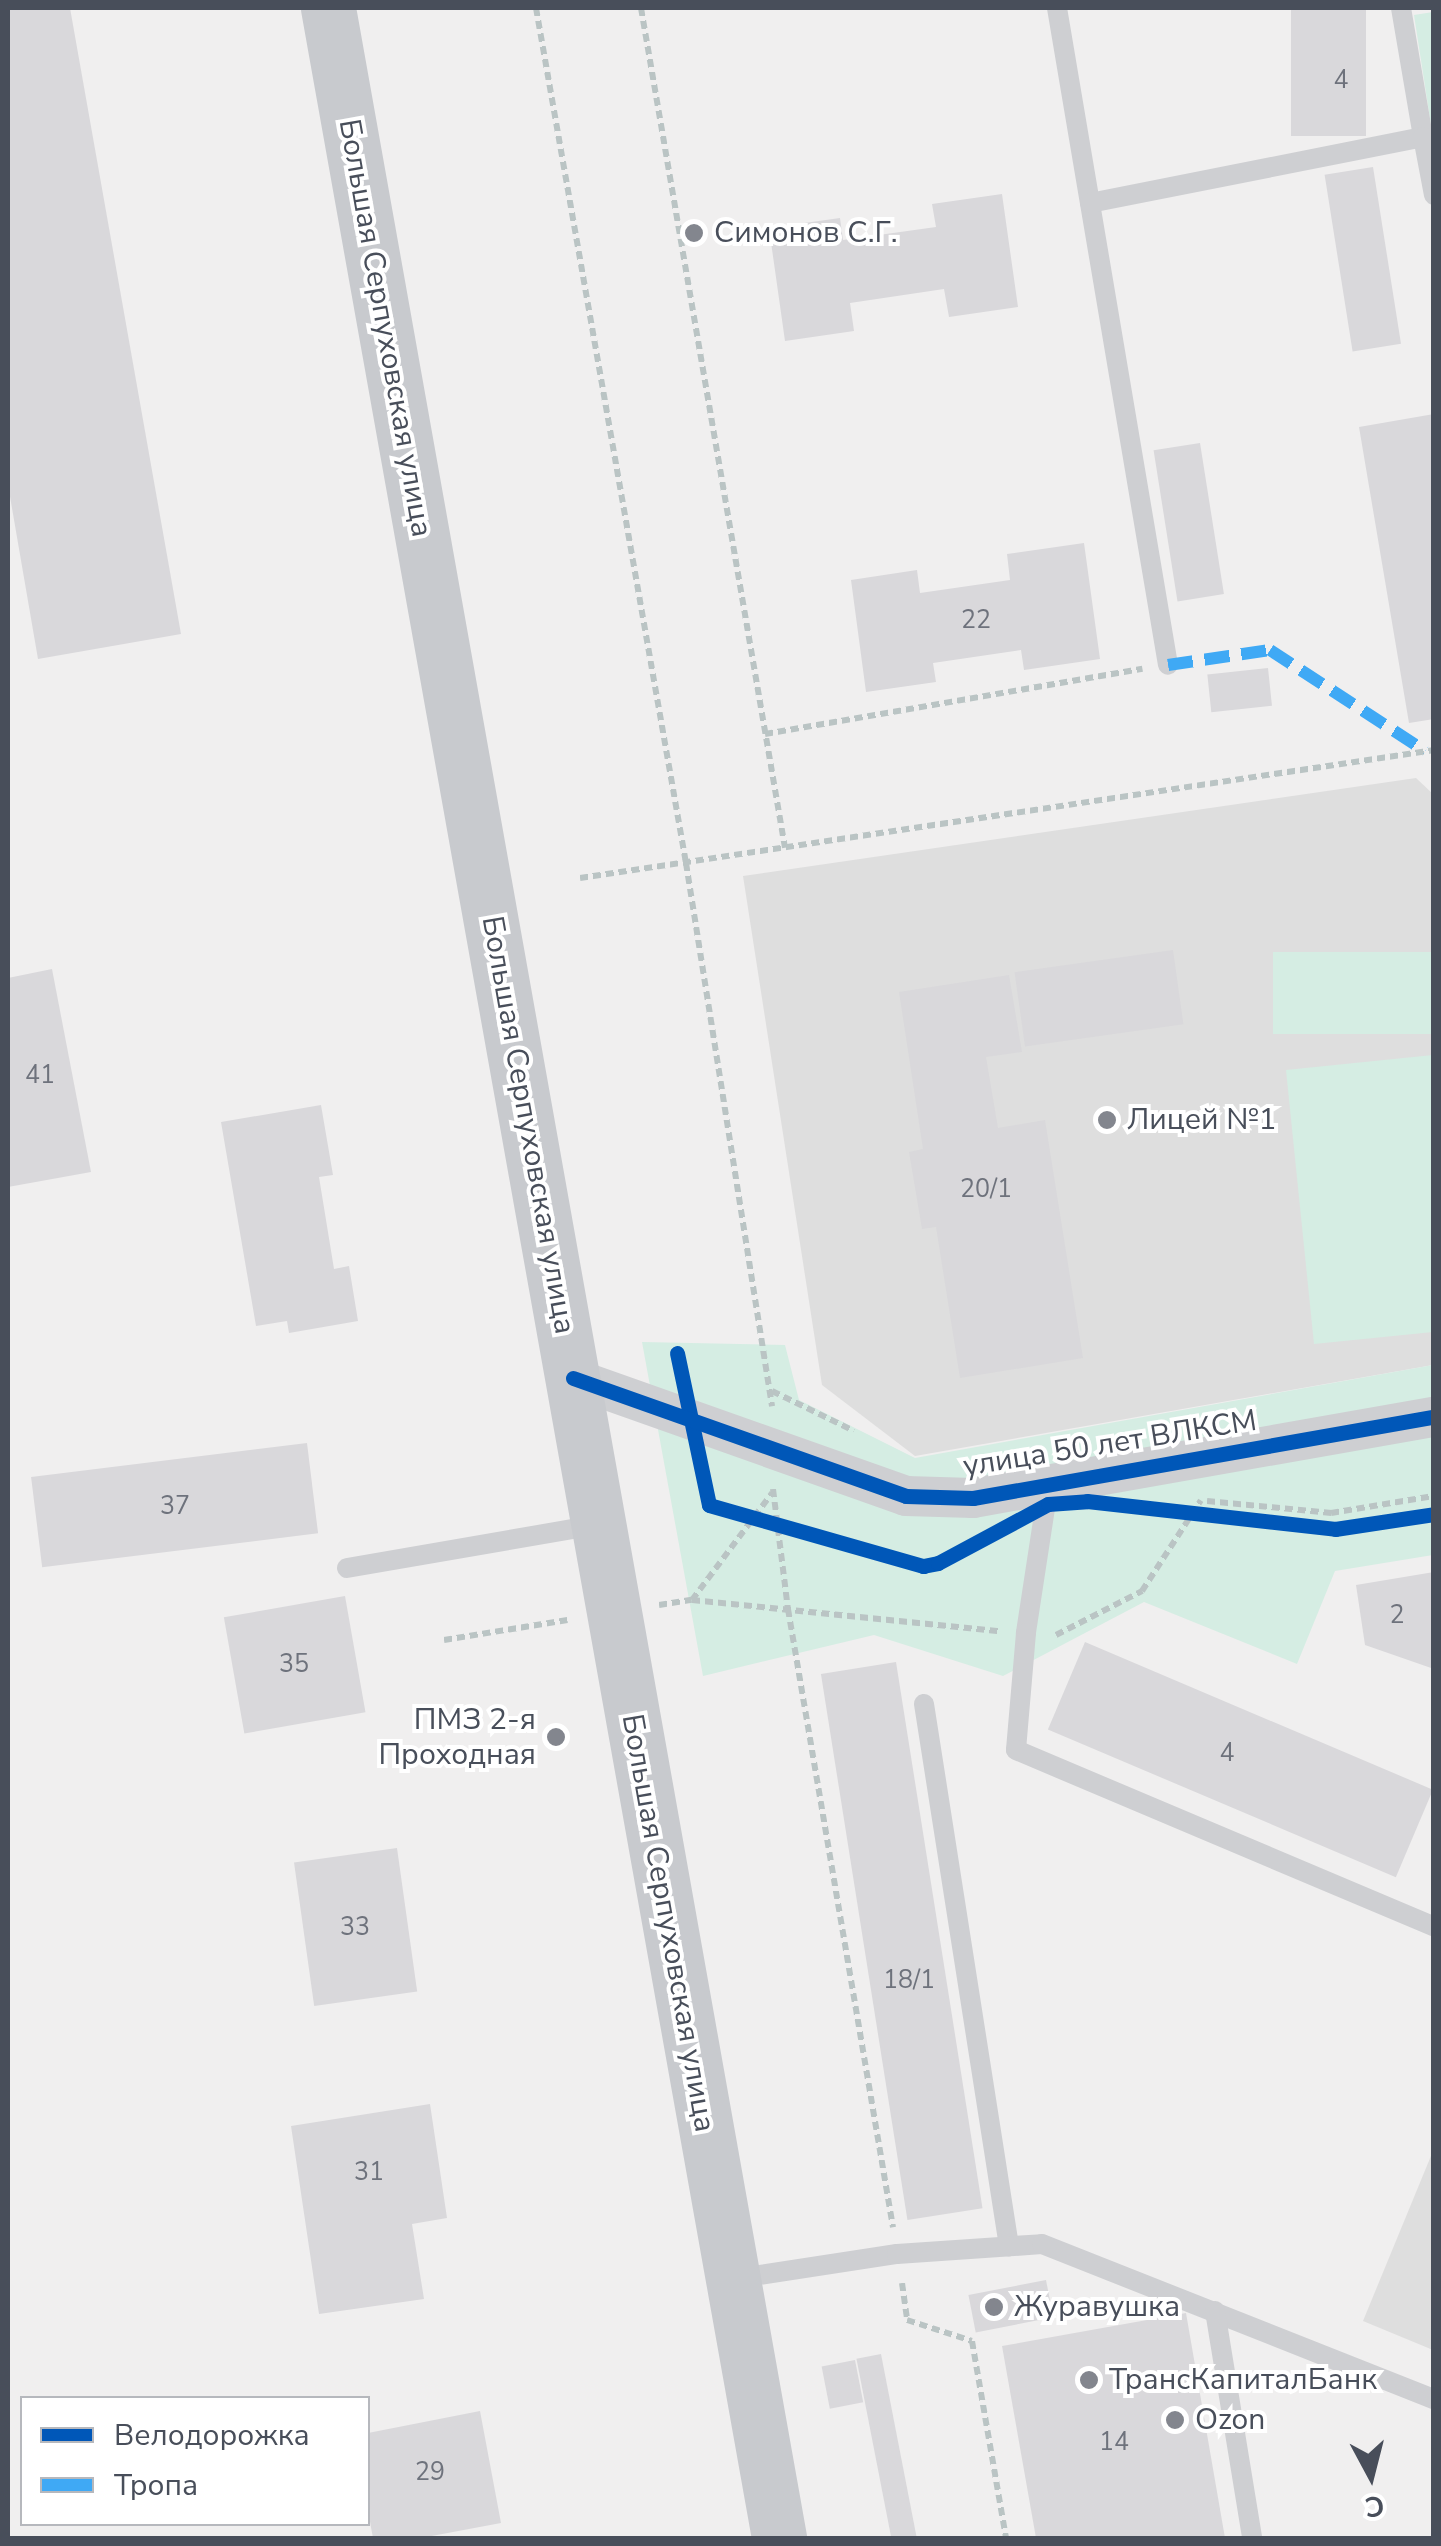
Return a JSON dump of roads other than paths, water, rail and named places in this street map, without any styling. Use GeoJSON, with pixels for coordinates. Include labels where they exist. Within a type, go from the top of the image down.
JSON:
{"type":"FeatureCollection","features":[{"type":"Feature","properties":{"kind":"main road","name":"Большая Серпуховская улица"},"geometry":{"type":"LineString","coordinates":[[328,8],[779,2538]]}},
{"type":"Feature","properties":{"kind":"street","name":"улица 50 лет ВЛКСМ"},"geometry":{"type":"LineString","coordinates":[[574,1378],[906,1496],[973,1498],[1434,1418]]}},
{"type":"Feature","properties":{"kind":"lane"},"geometry":{"type":"LineString","coordinates":[[1057,8],[1168,665]]}},
{"type":"Feature","properties":{"kind":"lane"},"geometry":{"type":"LineString","coordinates":[[1401,8],[1434,196]]}},
{"type":"Feature","properties":{"kind":"lane"},"geometry":{"type":"LineString","coordinates":[[1090,203],[1424,137]]}},
{"type":"Feature","properties":{"kind":"lane"},"geometry":{"type":"LineString","coordinates":[[1049,1482],[1026,1633],[1016,1750],[1434,1927]]}},
{"type":"Feature","properties":{"kind":"lane"},"geometry":{"type":"LineString","coordinates":[[347,1568],[598,1525]]}},
{"type":"Feature","properties":{"kind":"lane"},"geometry":{"type":"LineString","coordinates":[[924,1704],[1010,2246]]}},
{"type":"Feature","properties":{"kind":"lane"},"geometry":{"type":"LineString","coordinates":[[731,2280],[898,2254],[1042,2244],[1434,2399]]}},
{"type":"Feature","properties":{"kind":"lane"},"geometry":{"type":"LineString","coordinates":[[1215,2310],[1252,2538]]}},
{"type":"Feature","properties":{"kind":"place","name":"Симонов С.Г."},"geometry":{"type":"Point","coordinates":[694,233]}},
{"type":"Feature","properties":{"kind":"place","name":"Лицей №1"},"geometry":{"type":"Point","coordinates":[1107,1120]}},
{"type":"Feature","properties":{"kind":"place","name":"ПМЗ 2-я Проходная"},"geometry":{"type":"Point","coordinates":[556,1737]}},
{"type":"Feature","properties":{"kind":"place","name":"Журавушка"},"geometry":{"type":"Point","coordinates":[994,2307]}},
{"type":"Feature","properties":{"kind":"place","name":"ТрансКапиталБанк"},"geometry":{"type":"Point","coordinates":[1089,2380]}},
{"type":"Feature","properties":{"kind":"place","name":"Ozon"},"geometry":{"type":"Point","coordinates":[1175,2420]}}]}
